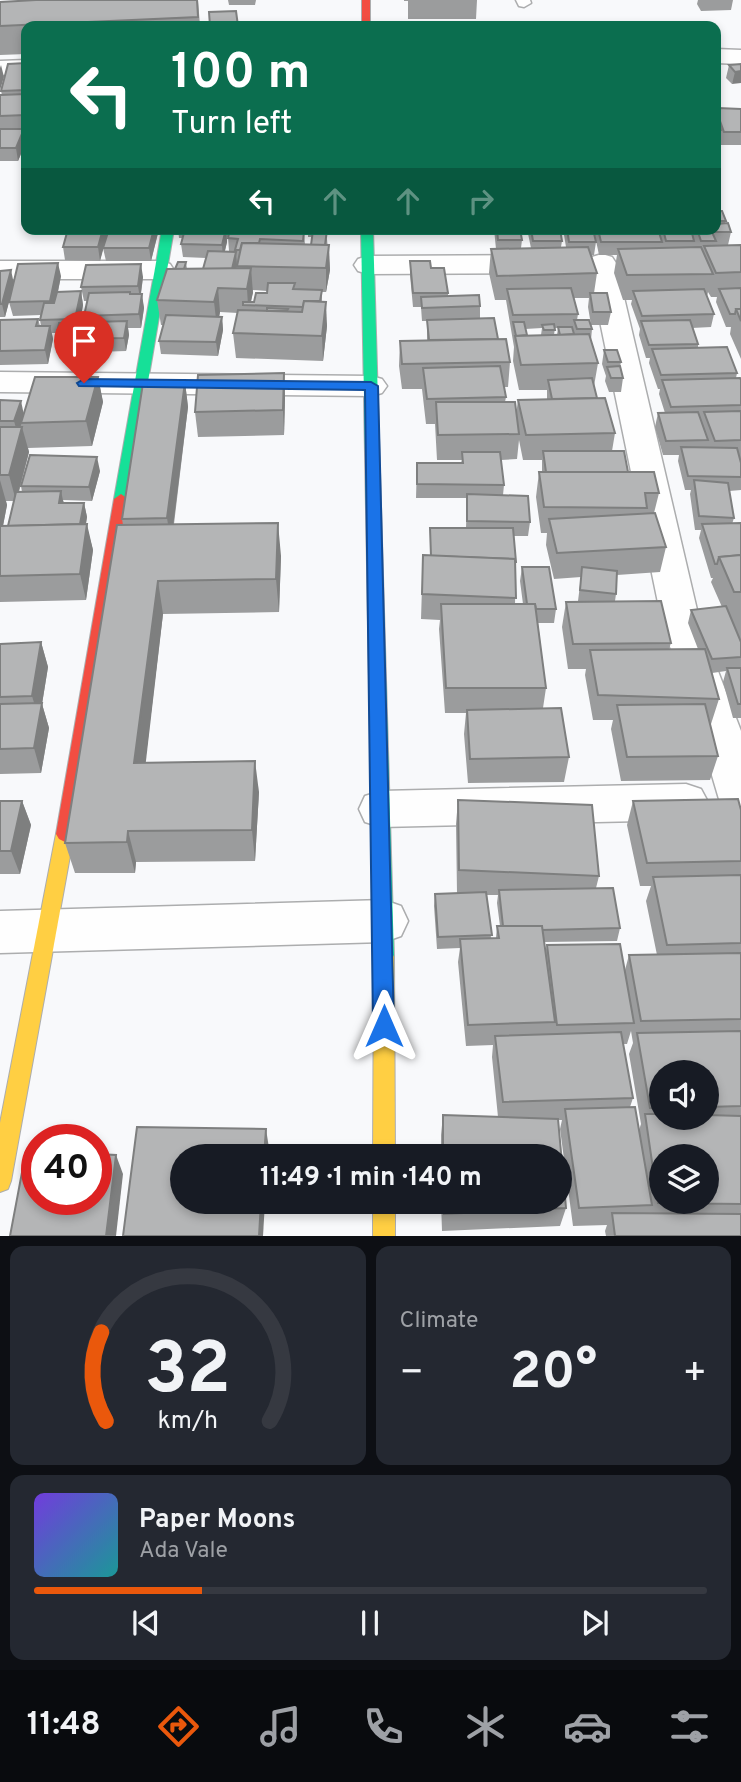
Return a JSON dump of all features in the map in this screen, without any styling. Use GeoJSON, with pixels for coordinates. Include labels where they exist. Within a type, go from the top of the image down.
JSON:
{"type":"FeatureCollection","features":[{"type":"Feature","properties":{"kind":"street"},"geometry":{"type":"LineString","coordinates":[[366,0],[366,21]]}},
{"type":"Feature","properties":{"kind":"street"},"geometry":{"type":"LineString","coordinates":[[721,56],[741,57]]}},
{"type":"Feature","properties":{"kind":"street"},"geometry":{"type":"LineString","coordinates":[[0,68],[21,67]]}},
{"type":"Feature","properties":{"kind":"street"},"geometry":{"type":"LineString","coordinates":[[0,1181],[49,931],[167,235]]}},
{"type":"Feature","properties":{"kind":"street"},"geometry":{"type":"LineString","coordinates":[[367,235],[384,921],[384,1144]]}},
{"type":"Feature","properties":{"kind":"street"},"geometry":{"type":"LineString","coordinates":[[368,265],[616,263],[682,627],[713,708],[741,799],[381,808]]}},
{"type":"Feature","properties":{"kind":"street"},"geometry":{"type":"LineString","coordinates":[[0,270],[160,270]]}},
{"type":"Feature","properties":{"kind":"street"},"geometry":{"type":"LineString","coordinates":[[0,382],[371,386]]}},
{"type":"Feature","properties":{"kind":"street"},"geometry":{"type":"LineString","coordinates":[[0,932],[384,921]]}},
{"type":"Feature","properties":{"kind":"street"},"geometry":{"type":"LineString","coordinates":[[384,1214],[384,1236]]}},
{"type":"Feature","properties":{"kind":"building"},"geometry":{"type":"Polygon","coordinates":[[[197,0],[198,17],[21,21],[21,25],[0,26],[0,2],[197,0]]]}},
{"type":"Feature","properties":{"kind":"building"},"geometry":{"type":"Polygon","coordinates":[[[236,11],[237,21],[210,21],[209,12],[236,11]]]}},
{"type":"Feature","properties":{"kind":"building"},"geometry":{"type":"Polygon","coordinates":[[[21,63],[21,90],[1,91],[8,64],[21,63]]]}},
{"type":"Feature","properties":{"kind":"building"},"geometry":{"type":"Polygon","coordinates":[[[741,64],[741,71],[735,72],[729,65],[741,64]]]}},
{"type":"Feature","properties":{"kind":"building"},"geometry":{"type":"Polygon","coordinates":[[[21,94],[21,115],[0,116],[0,95],[21,94]]]}},
{"type":"Feature","properties":{"kind":"building"},"geometry":{"type":"Polygon","coordinates":[[[721,108],[741,109],[741,132],[724,132],[721,108]]]}},
{"type":"Feature","properties":{"kind":"building"},"geometry":{"type":"Polygon","coordinates":[[[0,129],[21,129],[16,148],[0,148],[0,129]]]}},
{"type":"Feature","properties":{"kind":"building"},"geometry":{"type":"Polygon","coordinates":[[[728,223],[731,232],[721,232],[721,224],[728,223]]]}},
{"type":"Feature","properties":{"kind":"building"},"geometry":{"type":"Polygon","coordinates":[[[66,235],[101,235],[98,247],[63,247],[66,235]]]}},
{"type":"Feature","properties":{"kind":"building"},"geometry":{"type":"Polygon","coordinates":[[[107,235],[152,235],[149,248],[103,248],[107,235]]]}},
{"type":"Feature","properties":{"kind":"building"},"geometry":{"type":"Polygon","coordinates":[[[183,235],[224,235],[222,245],[181,244],[183,235]]]}},
{"type":"Feature","properties":{"kind":"building"},"geometry":{"type":"Polygon","coordinates":[[[229,235],[304,235],[303,241],[260,239],[259,243],[242,243],[240,250],[235,250],[238,239],[228,238],[229,235]]]}},
{"type":"Feature","properties":{"kind":"building"},"geometry":{"type":"Polygon","coordinates":[[[312,235],[326,235],[325,245],[311,245],[312,235]]]}},
{"type":"Feature","properties":{"kind":"building"},"geometry":{"type":"Polygon","coordinates":[[[498,235],[521,235],[522,240],[498,240],[498,235]]]}},
{"type":"Feature","properties":{"kind":"building"},"geometry":{"type":"Polygon","coordinates":[[[532,235],[561,235],[562,241],[533,241],[532,235]]]}},
{"type":"Feature","properties":{"kind":"building"},"geometry":{"type":"Polygon","coordinates":[[[568,235],[594,235],[596,242],[569,242],[568,235]]]}},
{"type":"Feature","properties":{"kind":"building"},"geometry":{"type":"Polygon","coordinates":[[[599,235],[660,235],[662,242],[601,242],[599,235]]]}},
{"type":"Feature","properties":{"kind":"building"},"geometry":{"type":"Polygon","coordinates":[[[664,235],[692,235],[694,241],[666,241],[664,235]]]}},
{"type":"Feature","properties":{"kind":"building"},"geometry":{"type":"Polygon","coordinates":[[[699,235],[713,235],[716,241],[701,241],[699,235]]]}},
{"type":"Feature","properties":{"kind":"building"},"geometry":{"type":"Polygon","coordinates":[[[242,243],[329,245],[326,268],[237,266],[242,243]]]}},
{"type":"Feature","properties":{"kind":"building"},"geometry":{"type":"Polygon","coordinates":[[[741,245],[741,272],[716,273],[704,246],[741,245]]]}},
{"type":"Feature","properties":{"kind":"building"},"geometry":{"type":"Polygon","coordinates":[[[588,247],[597,273],[497,276],[491,249],[588,247]]]}},
{"type":"Feature","properties":{"kind":"building"},"geometry":{"type":"Polygon","coordinates":[[[701,247],[713,274],[627,275],[618,249],[701,247]]]}},
{"type":"Feature","properties":{"kind":"building"},"geometry":{"type":"Polygon","coordinates":[[[208,251],[236,252],[232,269],[203,269],[208,251]]]}},
{"type":"Feature","properties":{"kind":"building"},"geometry":{"type":"Polygon","coordinates":[[[410,261],[430,261],[431,268],[444,268],[448,293],[413,293],[410,261]]]}},
{"type":"Feature","properties":{"kind":"building"},"geometry":{"type":"Polygon","coordinates":[[[178,262],[186,262],[184,269],[175,269],[178,262]]]}},
{"type":"Feature","properties":{"kind":"building"},"geometry":{"type":"Polygon","coordinates":[[[58,263],[50,301],[9,302],[18,264],[58,263]]]}},
{"type":"Feature","properties":{"kind":"building"},"geometry":{"type":"Polygon","coordinates":[[[141,264],[138,286],[81,287],[86,265],[141,264]]]}},
{"type":"Feature","properties":{"kind":"building"},"geometry":{"type":"Polygon","coordinates":[[[251,268],[247,289],[218,288],[214,302],[157,300],[167,269],[251,268]]]}},
{"type":"Feature","properties":{"kind":"building"},"geometry":{"type":"Polygon","coordinates":[[[11,270],[2,304],[0,304],[0,271],[11,270]]]}},
{"type":"Feature","properties":{"kind":"building"},"geometry":{"type":"Polygon","coordinates":[[[268,283],[295,283],[293,289],[322,290],[320,301],[304,301],[303,307],[243,305],[243,302],[254,302],[256,293],[267,293],[268,283]]]}},
{"type":"Feature","properties":{"kind":"building"},"geometry":{"type":"Polygon","coordinates":[[[571,288],[578,314],[513,315],[507,289],[571,288]]]}},
{"type":"Feature","properties":{"kind":"building"},"geometry":{"type":"Polygon","coordinates":[[[741,288],[741,309],[730,314],[719,289],[741,288]]]}},
{"type":"Feature","properties":{"kind":"building"},"geometry":{"type":"Polygon","coordinates":[[[704,289],[714,314],[642,316],[633,291],[704,289]]]}},
{"type":"Feature","properties":{"kind":"building"},"geometry":{"type":"Polygon","coordinates":[[[81,291],[75,319],[40,320],[44,303],[54,303],[57,292],[81,291]]]}},
{"type":"Feature","properties":{"kind":"building"},"geometry":{"type":"Polygon","coordinates":[[[89,293],[142,294],[139,314],[84,316],[89,293]]]}},
{"type":"Feature","properties":{"kind":"building"},"geometry":{"type":"Polygon","coordinates":[[[590,293],[607,293],[611,312],[593,312],[590,293]]]}},
{"type":"Feature","properties":{"kind":"building"},"geometry":{"type":"Polygon","coordinates":[[[479,295],[480,306],[422,308],[421,297],[479,295]]]}},
{"type":"Feature","properties":{"kind":"building"},"geometry":{"type":"Polygon","coordinates":[[[304,301],[326,302],[322,336],[233,333],[238,310],[302,312],[304,301]]]}},
{"type":"Feature","properties":{"kind":"building"},"geometry":{"type":"Polygon","coordinates":[[[267,308],[288,309],[267,311],[267,308]]]}},
{"type":"Feature","properties":{"kind":"building"},"geometry":{"type":"Polygon","coordinates":[[[166,315],[222,317],[216,342],[159,341],[166,315]]]}},
{"type":"Feature","properties":{"kind":"building"},"geometry":{"type":"Polygon","coordinates":[[[494,318],[498,339],[429,340],[427,320],[494,318]]]}},
{"type":"Feature","properties":{"kind":"building"},"geometry":{"type":"Polygon","coordinates":[[[38,319],[36,326],[50,326],[45,350],[0,351],[0,320],[38,319]]]}},
{"type":"Feature","properties":{"kind":"building"},"geometry":{"type":"Polygon","coordinates":[[[574,320],[589,320],[592,329],[577,329],[574,320]]]}},
{"type":"Feature","properties":{"kind":"building"},"geometry":{"type":"Polygon","coordinates":[[[690,320],[698,344],[649,345],[641,321],[690,320]]]}},
{"type":"Feature","properties":{"kind":"building"},"geometry":{"type":"Polygon","coordinates":[[[127,321],[124,338],[63,339],[64,334],[57,334],[59,323],[127,321]]]}},
{"type":"Feature","properties":{"kind":"building"},"geometry":{"type":"Polygon","coordinates":[[[513,322],[524,322],[527,335],[516,336],[513,322]]]}},
{"type":"Feature","properties":{"kind":"building"},"geometry":{"type":"Polygon","coordinates":[[[554,324],[555,330],[544,330],[542,325],[554,324]]]}},
{"type":"Feature","properties":{"kind":"building"},"geometry":{"type":"Polygon","coordinates":[[[558,327],[572,327],[574,334],[560,335],[558,327]]]}},
{"type":"Feature","properties":{"kind":"building"},"geometry":{"type":"Polygon","coordinates":[[[589,334],[598,363],[521,365],[515,336],[589,334]]]}},
{"type":"Feature","properties":{"kind":"building"},"geometry":{"type":"Polygon","coordinates":[[[506,339],[510,362],[402,364],[400,341],[506,339]]]}},
{"type":"Feature","properties":{"kind":"building"},"geometry":{"type":"Polygon","coordinates":[[[727,347],[737,373],[661,375],[652,349],[727,347]]]}},
{"type":"Feature","properties":{"kind":"building"},"geometry":{"type":"Polygon","coordinates":[[[604,350],[617,350],[621,362],[608,362],[604,350]]]}},
{"type":"Feature","properties":{"kind":"building"},"geometry":{"type":"Polygon","coordinates":[[[500,366],[506,397],[427,399],[423,368],[500,366]]]}},
{"type":"Feature","properties":{"kind":"building"},"geometry":{"type":"Polygon","coordinates":[[[620,366],[623,378],[611,378],[607,367],[620,366]]]}},
{"type":"Feature","properties":{"kind":"building"},"geometry":{"type":"Polygon","coordinates":[[[284,373],[283,410],[195,412],[198,375],[284,373]]]}},
{"type":"Feature","properties":{"kind":"building"},"geometry":{"type":"Polygon","coordinates":[[[35,377],[98,377],[86,421],[21,423],[35,377]]]}},
{"type":"Feature","properties":{"kind":"building"},"geometry":{"type":"Polygon","coordinates":[[[592,378],[597,398],[552,399],[548,380],[592,378]]]}},
{"type":"Feature","properties":{"kind":"building"},"geometry":{"type":"Polygon","coordinates":[[[740,378],[741,405],[671,407],[662,380],[740,378]]]}},
{"type":"Feature","properties":{"kind":"building"},"geometry":{"type":"Polygon","coordinates":[[[185,382],[167,518],[122,519],[143,383],[185,382]]]}},
{"type":"Feature","properties":{"kind":"building"},"geometry":{"type":"Polygon","coordinates":[[[605,398],[615,433],[526,435],[518,400],[605,398]]]}},
{"type":"Feature","properties":{"kind":"building"},"geometry":{"type":"Polygon","coordinates":[[[0,400],[21,401],[14,421],[0,421],[0,400]]]}},
{"type":"Feature","properties":{"kind":"building"},"geometry":{"type":"Polygon","coordinates":[[[436,402],[515,402],[519,434],[438,435],[436,402]]]}},
{"type":"Feature","properties":{"kind":"building"},"geometry":{"type":"Polygon","coordinates":[[[741,411],[741,440],[715,441],[704,412],[741,411]]]}},
{"type":"Feature","properties":{"kind":"building"},"geometry":{"type":"Polygon","coordinates":[[[698,412],[708,440],[666,441],[658,413],[698,412]]]}},
{"type":"Feature","properties":{"kind":"building"},"geometry":{"type":"Polygon","coordinates":[[[0,427],[22,427],[9,475],[0,475],[0,427]]]}},
{"type":"Feature","properties":{"kind":"building"},"geometry":{"type":"Polygon","coordinates":[[[681,447],[737,448],[741,477],[688,476],[681,447]]]}},
{"type":"Feature","properties":{"kind":"building"},"geometry":{"type":"Polygon","coordinates":[[[543,451],[624,451],[628,472],[546,472],[543,451]]]}},
{"type":"Feature","properties":{"kind":"building"},"geometry":{"type":"Polygon","coordinates":[[[462,452],[500,452],[504,485],[417,484],[417,463],[463,463],[462,452]]]}},
{"type":"Feature","properties":{"kind":"building"},"geometry":{"type":"Polygon","coordinates":[[[30,455],[97,457],[89,487],[21,486],[30,455]]]}},
{"type":"Feature","properties":{"kind":"building"},"geometry":{"type":"Polygon","coordinates":[[[539,472],[654,472],[659,493],[645,493],[647,508],[544,507],[539,472]]]}},
{"type":"Feature","properties":{"kind":"building"},"geometry":{"type":"Polygon","coordinates":[[[694,480],[728,483],[734,518],[699,516],[694,480]]]}},
{"type":"Feature","properties":{"kind":"building"},"geometry":{"type":"Polygon","coordinates":[[[61,491],[59,503],[84,503],[80,524],[8,526],[16,492],[61,491]]]}},
{"type":"Feature","properties":{"kind":"building"},"geometry":{"type":"Polygon","coordinates":[[[467,494],[528,496],[530,522],[467,521],[467,494]]]}},
{"type":"Feature","properties":{"kind":"building"},"geometry":{"type":"Polygon","coordinates":[[[655,513],[666,547],[557,553],[549,519],[655,513]]]}},
{"type":"Feature","properties":{"kind":"building"},"geometry":{"type":"Polygon","coordinates":[[[278,523],[276,579],[158,581],[134,763],[255,761],[252,830],[128,831],[127,842],[65,843],[117,525],[278,523]]]}},
{"type":"Feature","properties":{"kind":"building"},"geometry":{"type":"Polygon","coordinates":[[[741,523],[741,555],[719,557],[715,564],[702,524],[741,523]]]}},
{"type":"Feature","properties":{"kind":"building"},"geometry":{"type":"Polygon","coordinates":[[[87,524],[80,574],[0,576],[0,526],[87,524]]]}},
{"type":"Feature","properties":{"kind":"building"},"geometry":{"type":"Polygon","coordinates":[[[430,528],[513,528],[516,562],[515,559],[431,556],[430,528]]]}},
{"type":"Feature","properties":{"kind":"building"},"geometry":{"type":"Polygon","coordinates":[[[423,555],[515,559],[516,598],[422,594],[423,555]]]}},
{"type":"Feature","properties":{"kind":"building"},"geometry":{"type":"Polygon","coordinates":[[[741,555],[741,592],[734,592],[719,557],[741,555]]]}},
{"type":"Feature","properties":{"kind":"building"},"geometry":{"type":"Polygon","coordinates":[[[522,567],[549,567],[556,609],[536,609],[535,604],[527,604],[522,567]]]}},
{"type":"Feature","properties":{"kind":"building"},"geometry":{"type":"Polygon","coordinates":[[[582,567],[617,571],[616,594],[580,590],[582,567]]]}},
{"type":"Feature","properties":{"kind":"building"},"geometry":{"type":"Polygon","coordinates":[[[661,601],[671,643],[573,644],[566,602],[661,601]]]}},
{"type":"Feature","properties":{"kind":"building"},"geometry":{"type":"Polygon","coordinates":[[[441,604],[535,604],[546,688],[446,688],[441,604]]]}},
{"type":"Feature","properties":{"kind":"building"},"geometry":{"type":"Polygon","coordinates":[[[726,606],[741,642],[741,657],[712,659],[691,610],[726,606]]]}},
{"type":"Feature","properties":{"kind":"building"},"geometry":{"type":"Polygon","coordinates":[[[41,642],[32,696],[0,697],[0,644],[41,642]]]}},
{"type":"Feature","properties":{"kind":"building"},"geometry":{"type":"Polygon","coordinates":[[[705,649],[719,699],[598,695],[590,650],[705,649]]]}},
{"type":"Feature","properties":{"kind":"building"},"geometry":{"type":"Polygon","coordinates":[[[727,668],[741,668],[741,704],[738,704],[727,668]]]}},
{"type":"Feature","properties":{"kind":"building"},"geometry":{"type":"Polygon","coordinates":[[[42,703],[34,748],[0,749],[0,704],[42,703]]]}},
{"type":"Feature","properties":{"kind":"building"},"geometry":{"type":"Polygon","coordinates":[[[705,704],[718,756],[627,757],[617,705],[705,704]]]}},
{"type":"Feature","properties":{"kind":"building"},"geometry":{"type":"Polygon","coordinates":[[[561,708],[569,757],[470,759],[467,710],[561,708]]]}},
{"type":"Feature","properties":{"kind":"building"},"geometry":{"type":"Polygon","coordinates":[[[738,799],[741,810],[741,861],[647,863],[633,801],[738,799]]]}},
{"type":"Feature","properties":{"kind":"building"},"geometry":{"type":"Polygon","coordinates":[[[458,800],[592,805],[599,876],[459,870],[458,800]]]}},
{"type":"Feature","properties":{"kind":"building"},"geometry":{"type":"Polygon","coordinates":[[[0,801],[22,801],[11,851],[0,851],[0,801]]]}},
{"type":"Feature","properties":{"kind":"building"},"geometry":{"type":"Polygon","coordinates":[[[741,875],[741,943],[667,945],[653,877],[741,875]]]}},
{"type":"Feature","properties":{"kind":"building"},"geometry":{"type":"Polygon","coordinates":[[[613,888],[620,928],[542,930],[542,926],[503,926],[499,890],[613,888]]]}},
{"type":"Feature","properties":{"kind":"building"},"geometry":{"type":"Polygon","coordinates":[[[486,892],[492,935],[438,937],[435,894],[486,892]]]}},
{"type":"Feature","properties":{"kind":"building"},"geometry":{"type":"Polygon","coordinates":[[[497,926],[542,926],[555,1022],[468,1025],[460,939],[499,938],[497,926]]]}},
{"type":"Feature","properties":{"kind":"building"},"geometry":{"type":"Polygon","coordinates":[[[620,944],[634,1023],[557,1025],[547,945],[620,944]]]}},
{"type":"Feature","properties":{"kind":"building"},"geometry":{"type":"Polygon","coordinates":[[[741,953],[741,1019],[641,1021],[629,955],[741,953]]]}},
{"type":"Feature","properties":{"kind":"building"},"geometry":{"type":"Polygon","coordinates":[[[741,1031],[741,1106],[719,1107],[719,1060],[649,1060],[649,1102],[637,1033],[741,1031]]]}},
{"type":"Feature","properties":{"kind":"building"},"geometry":{"type":"Polygon","coordinates":[[[621,1032],[633,1098],[503,1102],[495,1036],[621,1032]]]}},
{"type":"Feature","properties":{"kind":"building"},"geometry":{"type":"Polygon","coordinates":[[[635,1107],[649,1188],[649,1205],[579,1208],[565,1109],[635,1107]]]}},
{"type":"Feature","properties":{"kind":"building"},"geometry":{"type":"Polygon","coordinates":[[[645,1114],[649,1114],[649,1130],[719,1130],[719,1115],[741,1116],[741,1204],[719,1204],[719,1144],[649,1144],[645,1114]]]}},
{"type":"Feature","properties":{"kind":"building"},"geometry":{"type":"Polygon","coordinates":[[[443,1115],[558,1119],[560,1144],[443,1144],[443,1115]]]}},
{"type":"Feature","properties":{"kind":"building"},"geometry":{"type":"Polygon","coordinates":[[[137,1127],[266,1129],[265,1144],[170,1144],[170,1214],[260,1214],[259,1236],[123,1236],[137,1127]]]}},
{"type":"Feature","properties":{"kind":"building"},"geometry":{"type":"Polygon","coordinates":[[[112,1155],[116,1155],[112,1187],[112,1155]]]}},
{"type":"Feature","properties":{"kind":"building"},"geometry":{"type":"Polygon","coordinates":[[[21,1178],[21,1215],[109,1215],[106,1236],[10,1236],[21,1178]]]}},
{"type":"Feature","properties":{"kind":"building"},"geometry":{"type":"Polygon","coordinates":[[[612,1213],[741,1214],[741,1236],[615,1236],[612,1213]]]}},
{"type":"Feature","properties":{"kind":"traffic: fast"},"geometry":{"type":"LineString","coordinates":[[121,499],[167,235]]}},
{"type":"Feature","properties":{"kind":"traffic: fast"},"geometry":{"type":"LineString","coordinates":[[367,235],[384,957]]}},
{"type":"Feature","properties":{"kind":"traffic: slow"},"geometry":{"type":"LineString","coordinates":[[0,1181],[65,834]]}},
{"type":"Feature","properties":{"kind":"traffic: slow"},"geometry":{"type":"LineString","coordinates":[[384,957],[384,1144]]}},
{"type":"Feature","properties":{"kind":"traffic: slow"},"geometry":{"type":"LineString","coordinates":[[384,1214],[384,1236]]}},
{"type":"Feature","properties":{"kind":"traffic: jam"},"geometry":{"type":"LineString","coordinates":[[366,0],[366,21]]}},
{"type":"Feature","properties":{"kind":"traffic: jam"},"geometry":{"type":"LineString","coordinates":[[65,834],[121,499]]}},
{"type":"Feature","properties":{"kind":"route"},"geometry":{"type":"LineString","coordinates":[[84,383],[371,386],[384,921],[384,1026]]}}]}
